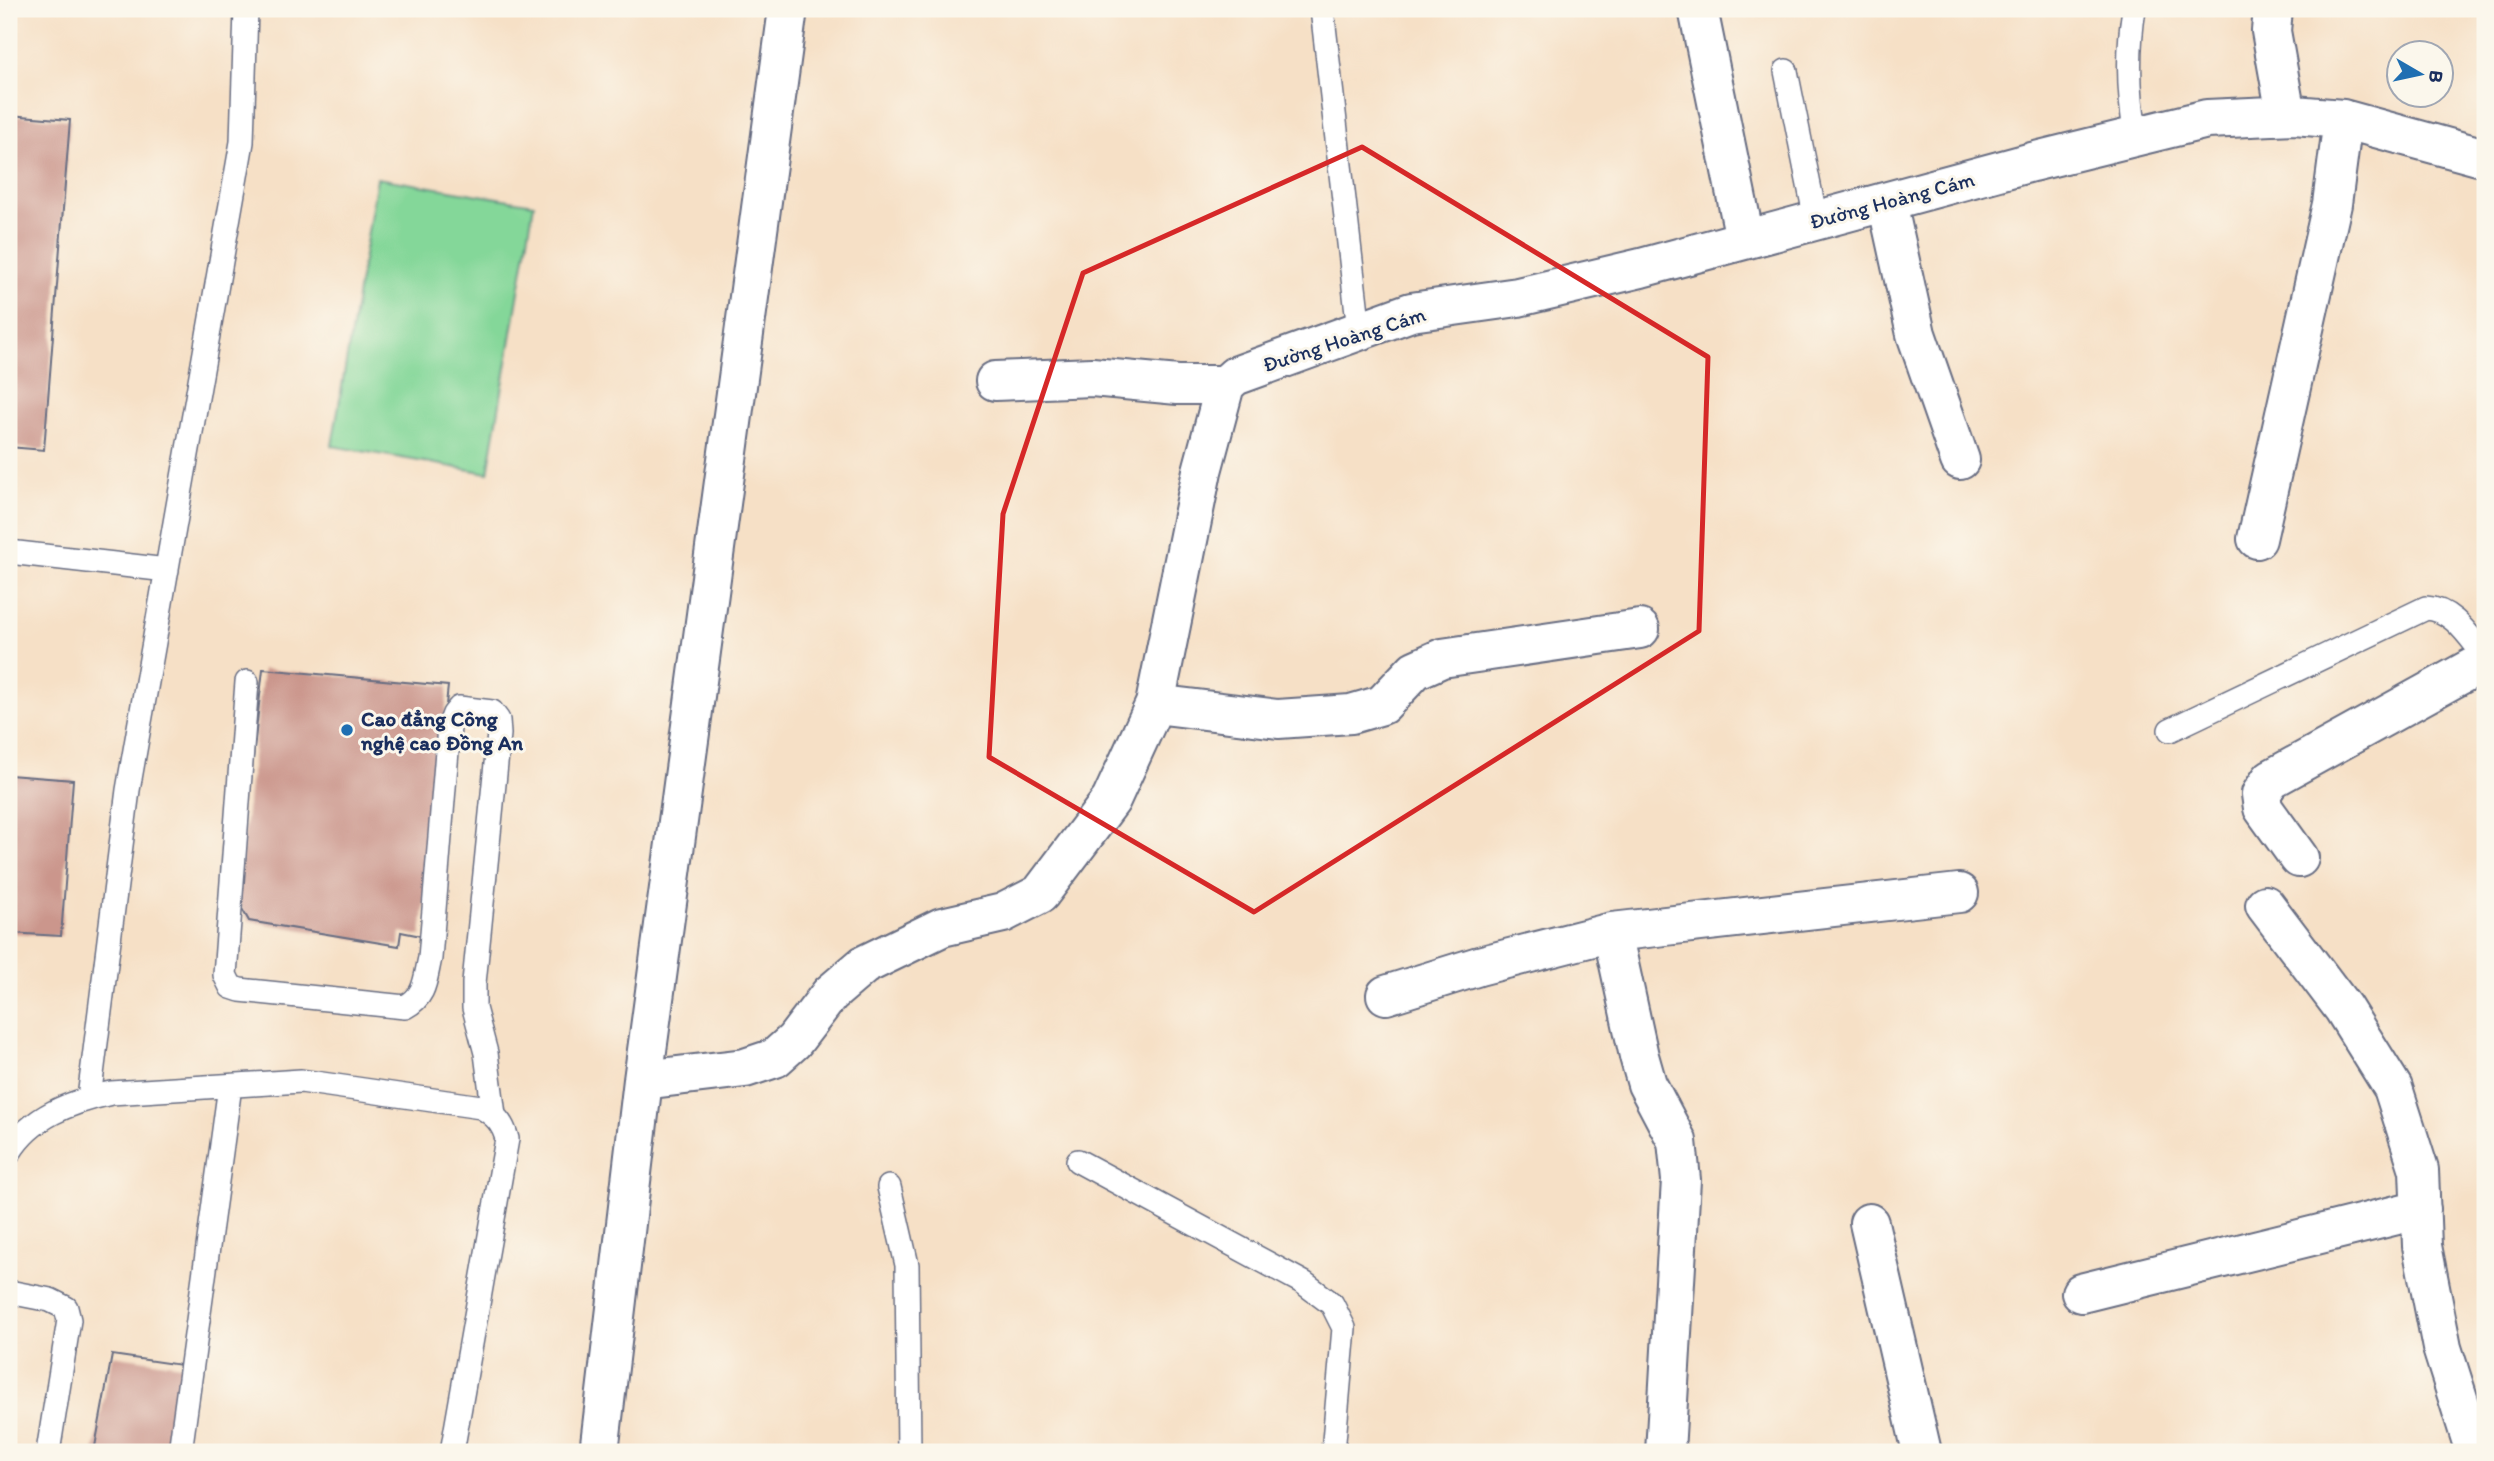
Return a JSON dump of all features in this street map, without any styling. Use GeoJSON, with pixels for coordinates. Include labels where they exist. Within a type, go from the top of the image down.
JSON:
{"type":"FeatureCollection","features":[{"type":"Feature","properties":{"kind":"street"},"geometry":{"type":"LineString","coordinates":[[599,1452],[643,1080],[788,9]]}},
{"type":"Feature","properties":{"kind":"street"},"geometry":{"type":"LineString","coordinates":[[1698,9],[1745,239]]}},
{"type":"Feature","properties":{"kind":"street"},"geometry":{"type":"LineString","coordinates":[[2273,9],[2271,31],[2286,116]]}},
{"type":"Feature","properties":{"kind":"street","name":"Đường Hoàng Cám"},"geometry":{"type":"LineString","coordinates":[[1225,385],[1235,376],[1411,313],[1518,297],[1641,268],[2207,119],[2286,116],[2343,119],[2485,158]]}},
{"type":"Feature","properties":{"kind":"street"},"geometry":{"type":"LineString","coordinates":[[2257,539],[2332,204],[2343,119]]}},
{"type":"Feature","properties":{"kind":"street"},"geometry":{"type":"LineString","coordinates":[[1887,202],[1916,334],[1961,460]]}},
{"type":"Feature","properties":{"kind":"street"},"geometry":{"type":"LineString","coordinates":[[643,1080],[745,1068],[775,1058],[794,1041],[830,994],[864,965],[942,927],[1003,913],[1040,894],[1111,800],[1155,704],[1202,471],[1225,385],[1178,385],[1092,377],[995,381]]}},
{"type":"Feature","properties":{"kind":"street"},"geometry":{"type":"LineString","coordinates":[[1155,704],[1278,719],[1351,714],[1382,705],[1415,670],[1442,658],[1640,629]]}},
{"type":"Feature","properties":{"kind":"street"},"geometry":{"type":"LineString","coordinates":[[2299,858],[2263,808],[2261,794],[2271,779],[2485,661]]}},
{"type":"Feature","properties":{"kind":"street"},"geometry":{"type":"LineString","coordinates":[[1385,995],[1479,966],[1612,932],[1959,893]]}},
{"type":"Feature","properties":{"kind":"street"},"geometry":{"type":"LineString","coordinates":[[2265,905],[2343,1008],[2393,1088],[2419,1170],[2422,1246],[2442,1348],[2474,1452]]}},
{"type":"Feature","properties":{"kind":"street"},"geometry":{"type":"LineString","coordinates":[[1612,932],[1639,1056],[1647,1084],[1677,1141],[1681,1180],[1665,1452]]}},
{"type":"Feature","properties":{"kind":"street"},"geometry":{"type":"LineString","coordinates":[[2081,1293],[2421,1209]]}},
{"type":"Feature","properties":{"kind":"street"},"geometry":{"type":"LineString","coordinates":[[1869,1223],[1922,1452]]}},
{"type":"Feature","properties":{"kind":"lane"},"geometry":{"type":"LineString","coordinates":[[89,1098],[128,790],[242,142],[246,9]]}},
{"type":"Feature","properties":{"kind":"lane"},"geometry":{"type":"LineString","coordinates":[[1322,9],[1359,330]]}},
{"type":"Feature","properties":{"kind":"lane"},"geometry":{"type":"LineString","coordinates":[[2134,9],[2129,58],[2129,96],[2136,136]]}},
{"type":"Feature","properties":{"kind":"lane"},"geometry":{"type":"LineString","coordinates":[[1786,71],[1816,220]]}},
{"type":"Feature","properties":{"kind":"lane"},"geometry":{"type":"LineString","coordinates":[[9,552],[167,570]]}},
{"type":"Feature","properties":{"kind":"lane"},"geometry":{"type":"LineString","coordinates":[[2170,730],[2426,608],[2437,608],[2448,614],[2485,656]]}},
{"type":"Feature","properties":{"kind":"lane"},"geometry":{"type":"LineString","coordinates":[[247,682],[225,975],[231,987],[240,990],[405,1007],[417,1001],[430,958],[449,727],[459,708],[492,712],[498,720],[499,734],[474,983],[474,1008],[486,1053],[494,1115]]}},
{"type":"Feature","properties":{"kind":"lane"},"geometry":{"type":"LineString","coordinates":[[12,1143],[47,1114],[89,1098],[111,1093],[230,1086],[301,1082],[481,1107],[494,1115],[504,1127],[507,1139],[452,1452]]}},
{"type":"Feature","properties":{"kind":"lane"},"geometry":{"type":"LineString","coordinates":[[180,1452],[230,1086]]}},
{"type":"Feature","properties":{"kind":"lane"},"geometry":{"type":"LineString","coordinates":[[1078,1161],[1304,1283],[1332,1304],[1344,1328],[1333,1452]]}},
{"type":"Feature","properties":{"kind":"lane"},"geometry":{"type":"LineString","coordinates":[[889,1187],[908,1265],[909,1452]]}},
{"type":"Feature","properties":{"kind":"lane"},"geometry":{"type":"LineString","coordinates":[[9,1292],[50,1300],[66,1308],[69,1320],[48,1452]]}},
{"type":"Feature","properties":{"kind":"highlighted area"},"geometry":{"type":"Polygon","coordinates":[[[1362,147],[1708,357],[1699,631],[1254,912],[989,757],[1003,514],[1083,273],[1362,147]]]}},
{"type":"Feature","properties":{"kind":"green space"},"geometry":{"type":"Polygon","coordinates":[[[377,178],[534,204],[488,473],[332,446],[377,178]]]}},
{"type":"Feature","properties":{"kind":"building"},"geometry":{"type":"Polygon","coordinates":[[[9,115],[70,120],[44,450],[9,447],[9,115]]]}},
{"type":"Feature","properties":{"kind":"building"},"geometry":{"type":"Polygon","coordinates":[[[263,669],[448,686],[421,936],[401,932],[399,946],[249,921],[237,900],[263,669]]]}},
{"type":"Feature","properties":{"kind":"building"},"geometry":{"type":"Polygon","coordinates":[[[9,775],[73,780],[61,936],[9,933],[9,775]]]}},
{"type":"Feature","properties":{"kind":"building"},"geometry":{"type":"Polygon","coordinates":[[[112,1355],[188,1366],[173,1452],[94,1452],[112,1355]]]}},
{"type":"Feature","properties":{"kind":"place","name":"Cao đẳng Công nghệ cao Đồng An"},"geometry":{"type":"Point","coordinates":[347,730]}}]}
